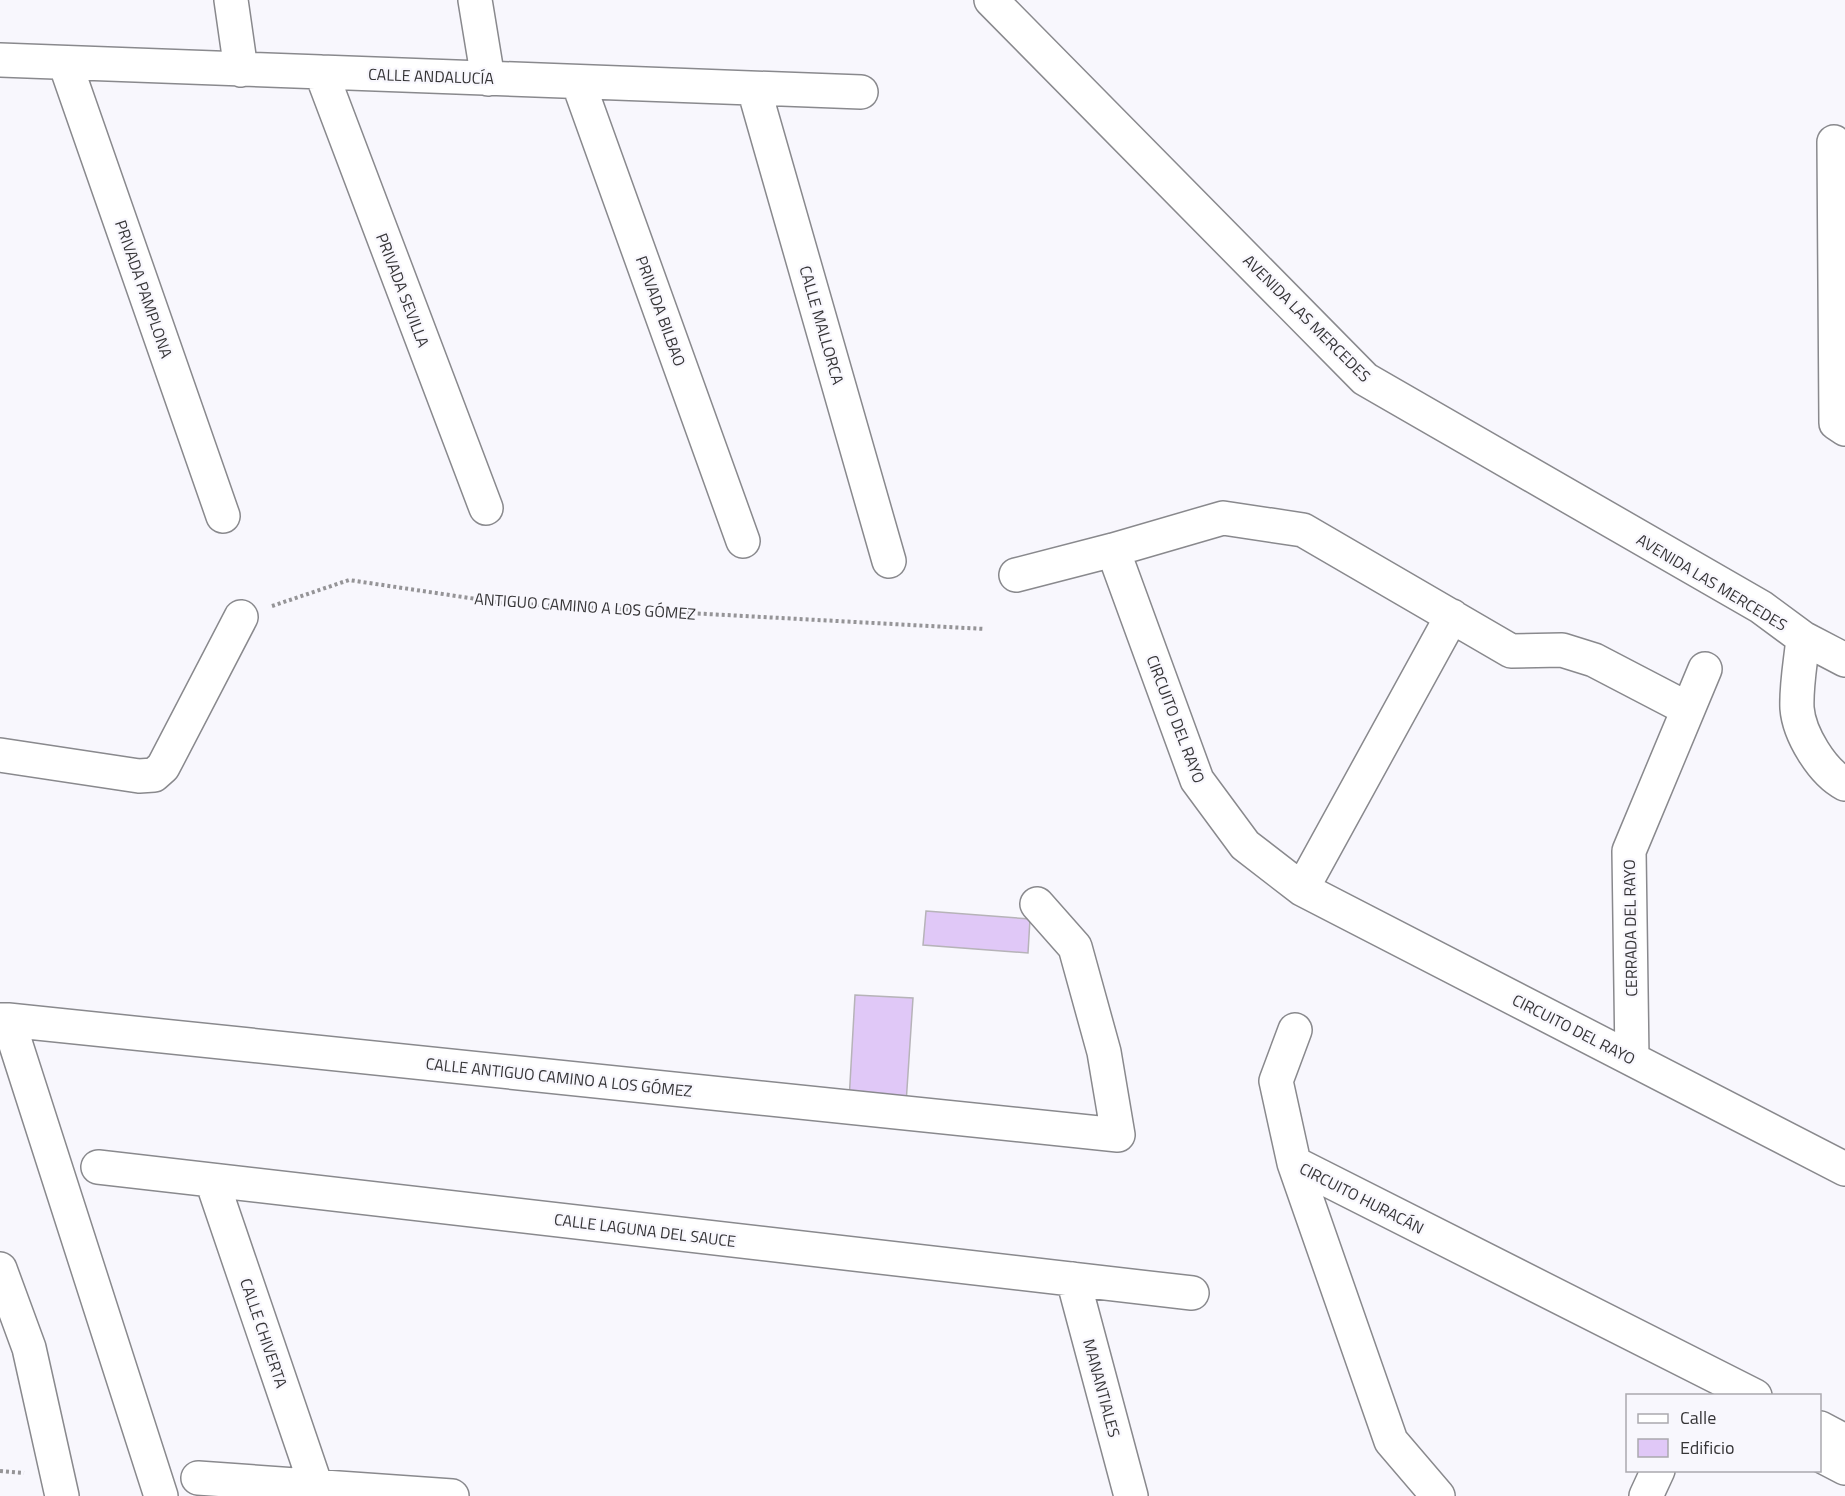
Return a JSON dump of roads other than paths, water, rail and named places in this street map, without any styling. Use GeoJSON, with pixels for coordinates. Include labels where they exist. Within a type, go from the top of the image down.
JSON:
{"type":"FeatureCollection","features":[{"type":"Feature","properties":{"kind":"street"},"geometry":{"type":"LineString","coordinates":[[231,0],[241,69]]}},
{"type":"Feature","properties":{"kind":"street"},"geometry":{"type":"LineString","coordinates":[[475,0],[488,79]]}},
{"type":"Feature","properties":{"kind":"street","name":"AVENIDA LAS MERCEDES"},"geometry":{"type":"LineString","coordinates":[[991,0],[1365,379],[1761,607],[1803,638],[1845,660]]}},
{"type":"Feature","properties":{"kind":"street","name":"CALLE ANDALUCÍA"},"geometry":{"type":"LineString","coordinates":[[0,60],[861,92]]}},
{"type":"Feature","properties":{"kind":"street","name":"PRIVADA PAMPLONA"},"geometry":{"type":"LineString","coordinates":[[65,63],[222,516]]}},
{"type":"Feature","properties":{"kind":"street","name":"PRIVADA SEVILLA"},"geometry":{"type":"LineString","coordinates":[[321,72],[486,508]]}},
{"type":"Feature","properties":{"kind":"street","name":"PRIVADA BILBAO"},"geometry":{"type":"LineString","coordinates":[[578,82],[743,541]]}},
{"type":"Feature","properties":{"kind":"street","name":"CALLE MALLORCA"},"geometry":{"type":"LineString","coordinates":[[754,89],[889,561]]}},
{"type":"Feature","properties":{"kind":"street"},"geometry":{"type":"LineString","coordinates":[[1842,144],[1836,423],[1845,429]]}},
{"type":"Feature","properties":{"kind":"street"},"geometry":{"type":"LineString","coordinates":[[1016,575],[1223,518],[1303,530],[1510,651],[1562,650],[1594,660],[1688,709]]}},
{"type":"Feature","properties":{"kind":"street","name":"CIRCUITO DEL RAYO"},"geometry":{"type":"LineString","coordinates":[[1113,550],[1197,780],[1245,845],[1302,889],[1632,1059],[1838,1160]]}},
{"type":"Feature","properties":{"kind":"street"},"geometry":{"type":"LineString","coordinates":[[1302,889],[1452,616]]}},
{"type":"Feature","properties":{"kind":"street"},"geometry":{"type":"LineString","coordinates":[[0,755],[139,776],[154,775],[163,767],[242,617]]}},
{"type":"Feature","properties":{"kind":"street","name":"AVENIDA LAS MERCEDES"},"geometry":{"type":"LineString","coordinates":[[1803,638],[1797,709],[1805,735],[1818,761],[1838,781],[1845,784]]}},
{"type":"Feature","properties":{"kind":"street","name":"CERRADA DEL RAYO"},"geometry":{"type":"LineString","coordinates":[[1632,1059],[1629,851],[1705,669]]}},
{"type":"Feature","properties":{"kind":"street","name":"CALLE ANTIGUO CAMINO A LOS GÓMEZ"},"geometry":{"type":"LineString","coordinates":[[4,1020],[1118,1135],[1104,1052],[1075,947],[1037,904]]}},
{"type":"Feature","properties":{"kind":"street"},"geometry":{"type":"LineString","coordinates":[[4,1020],[161,1496]]}},
{"type":"Feature","properties":{"kind":"street"},"geometry":{"type":"LineString","coordinates":[[1294,1163],[1276,1081],[1295,1030]]}},
{"type":"Feature","properties":{"kind":"street","name":"CIRCUITO HURACÁN"},"geometry":{"type":"LineString","coordinates":[[1294,1163],[1693,1380],[1751,1394]]}},
{"type":"Feature","properties":{"kind":"street","name":"CIRCUITO HURACÁN"},"geometry":{"type":"LineString","coordinates":[[1294,1163],[1391,1441],[1438,1496]]}},
{"type":"Feature","properties":{"kind":"street","name":"CALLE LAGUNA DEL SAUCE"},"geometry":{"type":"LineString","coordinates":[[98,1167],[1192,1293]]}},
{"type":"Feature","properties":{"kind":"street","name":"CALLE CHIVERTA"},"geometry":{"type":"LineString","coordinates":[[212,1180],[316,1486]]}},
{"type":"Feature","properties":{"kind":"street"},"geometry":{"type":"LineString","coordinates":[[0,1269],[29,1347],[62,1496]]}},
{"type":"Feature","properties":{"kind":"street","name":"MANANTIALES"},"geometry":{"type":"LineString","coordinates":[[1073,1279],[1131,1496]]}},
{"type":"Feature","properties":{"kind":"street"},"geometry":{"type":"LineString","coordinates":[[1821,1429],[1845,1441]]}},
{"type":"Feature","properties":{"kind":"street"},"geometry":{"type":"LineString","coordinates":[[1821,1456],[1845,1468]]}},
{"type":"Feature","properties":{"kind":"street"},"geometry":{"type":"LineString","coordinates":[[1646,1496],[1657,1472]]}},
{"type":"Feature","properties":{"kind":"street"},"geometry":{"type":"LineString","coordinates":[[198,1478],[452,1496]]}}]}
